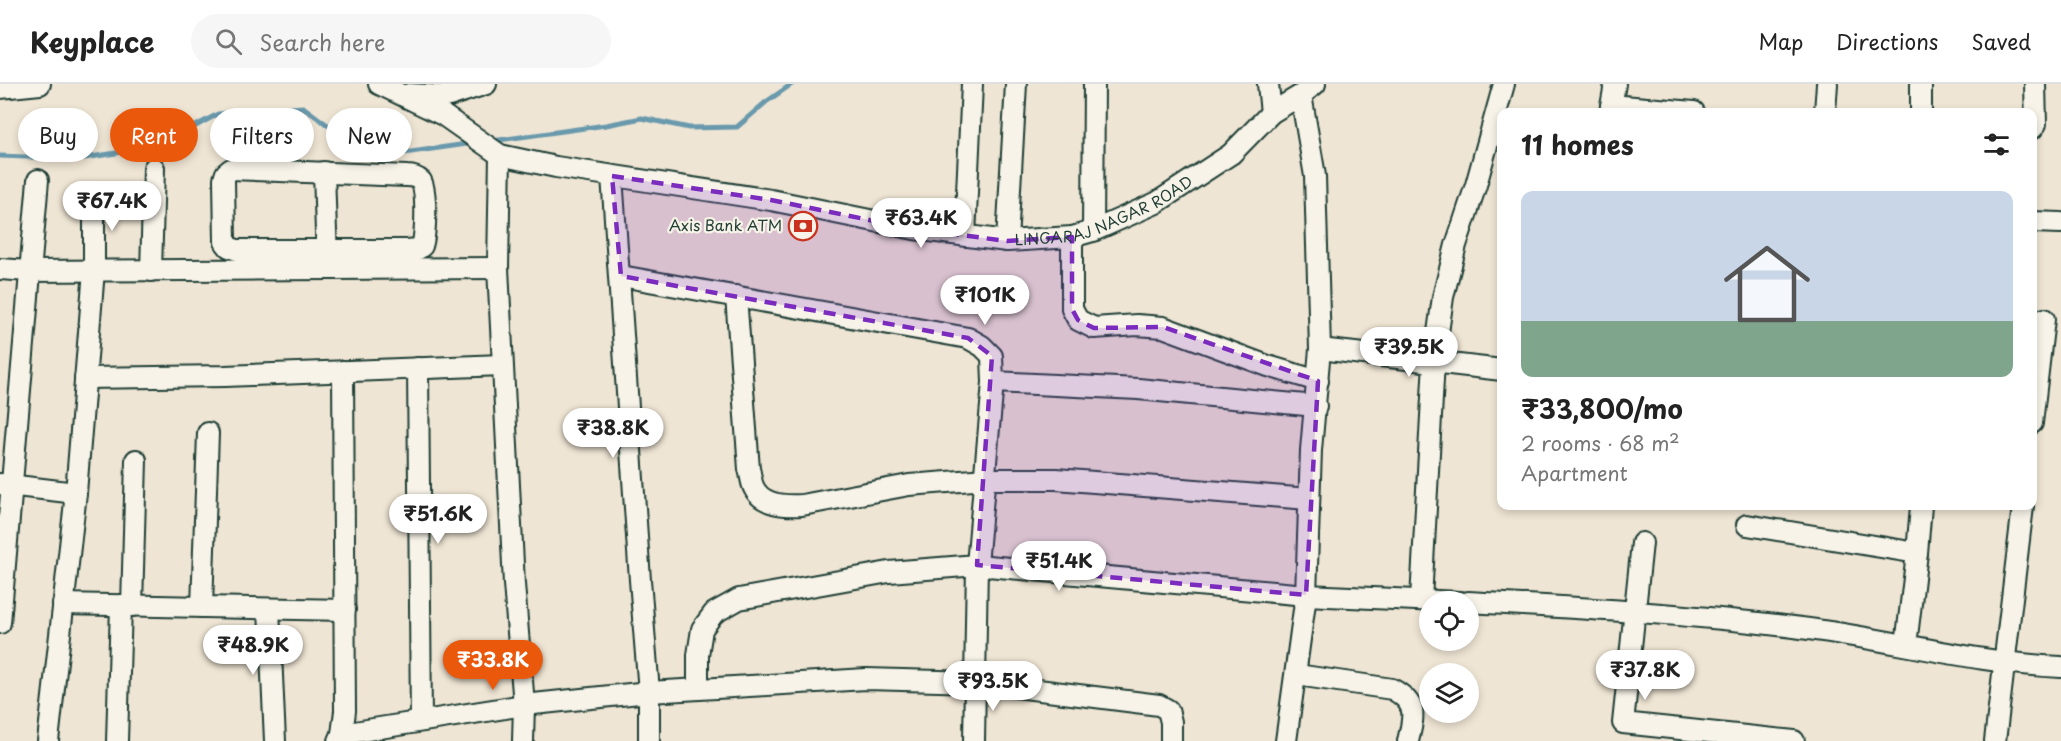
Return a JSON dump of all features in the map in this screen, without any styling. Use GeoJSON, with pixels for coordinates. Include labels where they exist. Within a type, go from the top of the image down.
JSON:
{"type":"FeatureCollection","features":[{"type":"Feature","properties":{"kind":"street"},"geometry":{"type":"LineString","coordinates":[[0,87],[40,84]]}},
{"type":"Feature","properties":{"kind":"street","name":"LINGARAJ NAGAR ROAD"},"geometry":{"type":"LineString","coordinates":[[379,84],[443,115],[494,151],[534,164],[771,200],[914,229],[1007,241],[1072,237],[1093,231],[1156,202],[1231,154],[1271,113],[1308,89]]}},
{"type":"Feature","properties":{"kind":"street"},"geometry":{"type":"LineString","coordinates":[[400,94],[449,96],[486,84]]}},
{"type":"Feature","properties":{"kind":"street"},"geometry":{"type":"LineString","coordinates":[[965,236],[972,84]]}},
{"type":"Feature","properties":{"kind":"street"},"geometry":{"type":"LineString","coordinates":[[1007,241],[1016,84]]}},
{"type":"Feature","properties":{"kind":"street"},"geometry":{"type":"LineString","coordinates":[[1093,231],[1094,84]]}},
{"type":"Feature","properties":{"kind":"street"},"geometry":{"type":"LineString","coordinates":[[1268,84],[1271,113]]}},
{"type":"Feature","properties":{"kind":"street"},"geometry":{"type":"LineString","coordinates":[[1497,108],[1504,84]]}},
{"type":"Feature","properties":{"kind":"street"},"geometry":{"type":"LineString","coordinates":[[1611,108],[1615,84]]}},
{"type":"Feature","properties":{"kind":"street"},"geometry":{"type":"LineString","coordinates":[[1825,108],[1827,84]]}},
{"type":"Feature","properties":{"kind":"street"},"geometry":{"type":"LineString","coordinates":[[1921,108],[1922,84]]}},
{"type":"Feature","properties":{"kind":"street"},"geometry":{"type":"LineString","coordinates":[[2035,84],[2036,108]]}},
{"type":"Feature","properties":{"kind":"street"},"geometry":{"type":"LineString","coordinates":[[1286,741],[1297,675],[1306,595],[1311,450],[1320,349],[1315,176],[1308,89]]}},
{"type":"Feature","properties":{"kind":"street"},"geometry":{"type":"LineString","coordinates":[[1421,591],[1434,362],[1443,297],[1456,245],[1497,109]]}},
{"type":"Feature","properties":{"kind":"street"},"geometry":{"type":"LineString","coordinates":[[494,151],[502,364],[524,705],[523,741]]}},
{"type":"Feature","properties":{"kind":"street"},"geometry":{"type":"LineString","coordinates":[[151,271],[154,168]]}},
{"type":"Feature","properties":{"kind":"street"},"geometry":{"type":"LineString","coordinates":[[0,269],[151,271],[327,259],[418,249],[422,246],[425,227],[422,183],[418,178],[231,169],[226,172],[224,179],[224,230],[225,242],[229,247],[237,250],[327,259],[498,268]]}},
{"type":"Feature","properties":{"kind":"street"},"geometry":{"type":"LineString","coordinates":[[324,172],[327,259]]}},
{"type":"Feature","properties":{"kind":"street"},"geometry":{"type":"LineString","coordinates":[[612,176],[621,276],[632,474],[649,692],[649,741]]}},
{"type":"Feature","properties":{"kind":"street"},"geometry":{"type":"LineString","coordinates":[[0,623],[7,485],[38,180]]}},
{"type":"Feature","properties":{"kind":"street"},"geometry":{"type":"LineString","coordinates":[[48,741],[76,493],[94,270],[93,194]]}},
{"type":"Feature","properties":{"kind":"street"},"geometry":{"type":"LineString","coordinates":[[2037,222],[2061,223]]}},
{"type":"Feature","properties":{"kind":"street"},"geometry":{"type":"LineString","coordinates":[[1072,237],[1072,309],[1078,320],[1094,328],[1137,325],[1163,327],[1268,366],[1318,381]]}},
{"type":"Feature","properties":{"kind":"street"},"geometry":{"type":"LineString","coordinates":[[621,276],[968,338],[982,346],[992,356],[993,382],[977,565],[974,741]]}},
{"type":"Feature","properties":{"kind":"street"},"geometry":{"type":"LineString","coordinates":[[736,296],[749,469],[754,489],[767,500],[786,506],[802,505],[909,485],[986,479],[1056,479],[1309,499]]}},
{"type":"Feature","properties":{"kind":"street"},"geometry":{"type":"LineString","coordinates":[[2037,386],[2046,318]]}},
{"type":"Feature","properties":{"kind":"street"},"geometry":{"type":"LineString","coordinates":[[1320,349],[1497,369]]}},
{"type":"Feature","properties":{"kind":"street"},"geometry":{"type":"LineString","coordinates":[[85,378],[502,364]]}},
{"type":"Feature","properties":{"kind":"street"},"geometry":{"type":"LineString","coordinates":[[418,368],[421,722]]}},
{"type":"Feature","properties":{"kind":"street"},"geometry":{"type":"LineString","coordinates":[[343,371],[345,711],[341,737],[524,705],[649,692],[866,679],[975,682],[1159,705],[1168,710],[1172,722],[1171,741]]}},
{"type":"Feature","properties":{"kind":"street"},"geometry":{"type":"LineString","coordinates":[[993,382],[1138,389],[1316,406]]}},
{"type":"Feature","properties":{"kind":"street"},"geometry":{"type":"LineString","coordinates":[[202,607],[208,433]]}},
{"type":"Feature","properties":{"kind":"street"},"geometry":{"type":"LineString","coordinates":[[117,741],[136,460]]}},
{"type":"Feature","properties":{"kind":"street"},"geometry":{"type":"LineString","coordinates":[[7,485],[76,493]]}},
{"type":"Feature","properties":{"kind":"street"},"geometry":{"type":"LineString","coordinates":[[1906,645],[1921,510]]}},
{"type":"Feature","properties":{"kind":"street"},"geometry":{"type":"LineString","coordinates":[[1995,741],[2023,510]]}},
{"type":"Feature","properties":{"kind":"street"},"geometry":{"type":"LineString","coordinates":[[1747,525],[1917,553]]}},
{"type":"Feature","properties":{"kind":"street"},"geometry":{"type":"LineString","coordinates":[[1642,543],[1622,732],[1794,741]]}},
{"type":"Feature","properties":{"kind":"street"},"geometry":{"type":"LineString","coordinates":[[698,689],[698,655],[702,629],[714,613],[738,599],[889,572],[977,565],[1306,595],[1419,600]]}},
{"type":"Feature","properties":{"kind":"street"},"geometry":{"type":"LineString","coordinates":[[1479,603],[1636,610],[1809,629],[2006,662],[2061,667]]}},
{"type":"Feature","properties":{"kind":"street"},"geometry":{"type":"LineString","coordinates":[[63,604],[345,610]]}},
{"type":"Feature","properties":{"kind":"street"},"geometry":{"type":"LineString","coordinates":[[269,609],[275,741]]}},
{"type":"Feature","properties":{"kind":"street"},"geometry":{"type":"LineString","coordinates":[[1297,675],[1392,690],[1404,696],[1411,706],[1413,719],[1408,741]]}},
{"type":"Feature","properties":{"kind":"highlighted area"},"geometry":{"type":"Polygon","coordinates":[[[612,176],[771,200],[914,229],[1007,241],[1072,237],[1072,309],[1078,320],[1094,328],[1163,327],[1318,381],[1306,595],[977,565],[992,356],[968,338],[621,276],[612,176]]]}},
{"type":"Feature","properties":{"kind":"waterway"},"geometry":{"type":"LineString","coordinates":[[492,141],[642,118],[689,128],[737,127],[766,102],[792,84]]}},
{"type":"Feature","properties":{"kind":"waterway"},"geometry":{"type":"LineString","coordinates":[[0,156],[78,159],[129,151],[179,135],[218,114],[303,107],[348,140],[397,154],[474,143]]}},
{"type":"Feature","properties":{"kind":"place","name":"Axis Bank ATM"},"geometry":{"type":"Point","coordinates":[803,226]}}]}
